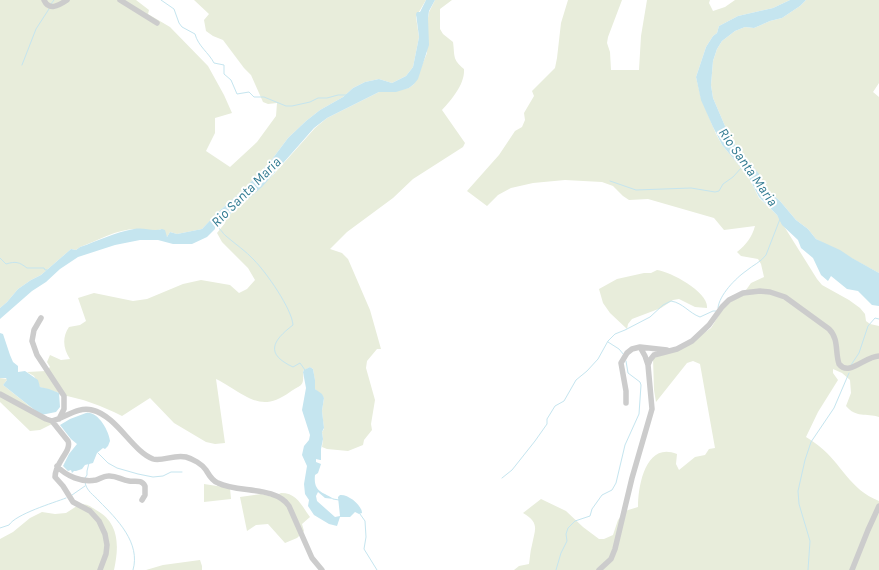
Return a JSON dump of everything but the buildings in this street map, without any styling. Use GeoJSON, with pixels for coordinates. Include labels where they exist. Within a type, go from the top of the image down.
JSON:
{"type":"FeatureCollection","features":[{"type":"Feature","properties":{"kind":"street"},"geometry":{"type":"LineString","coordinates":[[44,0],[46,5],[51,7],[59,5],[67,0]]}},
{"type":"Feature","properties":{"kind":"street"},"geometry":{"type":"LineString","coordinates":[[120,0],[158,23]]}},
{"type":"Feature","properties":{"kind":"street"},"geometry":{"type":"LineString","coordinates":[[648,365],[654,356],[687,344],[702,332],[729,300],[743,293],[760,291],[770,292],[785,297],[829,329],[832,332],[836,343],[839,364],[845,369],[850,369],[868,358],[879,356]]}},
{"type":"Feature","properties":{"kind":"street"},"geometry":{"type":"LineString","coordinates":[[41,318],[34,330],[32,341],[37,355],[64,396],[64,409],[59,419]]}},
{"type":"Feature","properties":{"kind":"street"},"geometry":{"type":"LineString","coordinates":[[599,570],[614,555],[623,511],[651,415],[652,409],[648,365],[640,347]]}},
{"type":"Feature","properties":{"kind":"street"},"geometry":{"type":"LineString","coordinates":[[626,403],[626,391],[621,363],[627,353],[632,349],[640,347],[670,350]]}},
{"type":"Feature","properties":{"kind":"street"},"geometry":{"type":"LineString","coordinates":[[0,394],[52,421],[83,409],[97,412],[117,427],[143,453],[153,459],[176,456],[189,458],[203,466],[210,477],[217,483],[265,493],[282,499],[289,506],[312,558],[322,570]]}},
{"type":"Feature","properties":{"kind":"street"},"geometry":{"type":"LineString","coordinates":[[52,421],[69,444],[68,449],[57,466],[55,473],[57,480],[74,502],[85,507],[94,515],[105,534],[107,545],[106,554],[100,570]]}},
{"type":"Feature","properties":{"kind":"street"},"geometry":{"type":"LineString","coordinates":[[57,466],[65,474],[85,480],[96,480],[107,476],[114,476],[127,481],[138,481],[145,486],[145,495],[142,500]]}},
{"type":"Feature","properties":{"kind":"street"},"geometry":{"type":"LineString","coordinates":[[852,570],[879,506]]}},
{"type":"Feature","properties":{"kind":"green space"},"geometry":{"type":"Polygon","coordinates":[[[0,0],[136,0],[149,10],[148,14],[170,27],[208,66],[232,113],[215,118],[215,133],[206,151],[230,167],[257,142],[276,116],[277,103],[268,104],[263,102],[251,75],[223,40],[206,31],[204,20],[209,14],[194,0],[426,0],[416,17],[419,37],[413,67],[406,76],[392,83],[379,79],[365,82],[353,88],[343,97],[320,110],[288,138],[270,162],[202,229],[177,234],[170,232],[167,237],[161,229],[152,231],[136,229],[122,231],[80,247],[76,250],[71,249],[41,275],[18,289],[0,308],[0,0]]]}},
{"type":"Feature","properties":{"kind":"green space"},"geometry":{"type":"Polygon","coordinates":[[[435,0],[452,0],[440,9],[440,29],[443,34],[453,42],[456,60],[464,69],[464,75],[457,91],[442,110],[465,143],[463,147],[413,179],[393,198],[347,232],[330,249],[342,253],[348,259],[370,310],[381,349],[377,349],[367,361],[366,368],[375,400],[371,424],[372,430],[364,440],[363,445],[348,451],[327,449],[322,447],[322,432],[324,429],[322,411],[324,398],[315,389],[313,369],[310,367],[303,371],[303,380],[300,386],[281,398],[266,402],[259,402],[252,399],[216,379],[225,443],[215,444],[206,442],[174,423],[150,398],[122,416],[92,403],[60,395],[59,393],[40,387],[34,376],[27,372],[46,371],[50,367],[47,362],[50,355],[61,360],[70,359],[64,343],[65,335],[69,327],[80,325],[86,321],[78,298],[94,293],[133,301],[147,299],[183,284],[201,280],[230,285],[239,293],[247,289],[255,280],[248,268],[222,242],[217,233],[225,223],[223,221],[274,174],[315,128],[327,118],[379,92],[409,88],[414,84],[427,53],[428,18],[429,12],[435,0]]]}},
{"type":"Feature","properties":{"kind":"green space"},"geometry":{"type":"Polygon","coordinates":[[[568,0],[622,0],[607,43],[610,52],[611,70],[639,70],[641,36],[647,0],[710,0],[709,3],[713,11],[725,7],[735,0],[790,0],[773,8],[738,16],[719,26],[717,33],[713,36],[706,47],[696,77],[701,98],[722,145],[748,176],[759,198],[777,215],[817,279],[822,285],[860,308],[865,314],[866,321],[870,324],[879,326],[879,417],[857,414],[846,406],[851,393],[850,380],[842,373],[833,369],[833,373],[838,380],[818,412],[806,437],[827,453],[860,490],[879,501],[879,570],[514,570],[519,566],[529,564],[535,527],[532,520],[523,513],[541,499],[566,511],[583,527],[599,539],[604,539],[613,535],[618,520],[625,511],[638,507],[642,477],[651,459],[658,454],[666,452],[677,454],[676,464],[679,470],[695,457],[705,455],[709,449],[715,448],[700,364],[693,361],[687,363],[656,402],[653,358],[697,338],[711,328],[724,307],[746,290],[751,283],[764,277],[761,264],[758,259],[741,256],[737,252],[748,240],[755,226],[724,230],[714,218],[648,199],[629,200],[613,186],[602,182],[565,180],[533,183],[511,188],[498,195],[487,206],[467,191],[499,155],[515,131],[522,127],[525,120],[524,113],[534,96],[532,91],[555,68],[561,23],[568,0]]]}},
{"type":"Feature","properties":{"kind":"green space"},"geometry":{"type":"Polygon","coordinates":[[[806,0],[879,0],[879,83],[873,92],[879,97],[879,273],[816,239],[808,229],[796,220],[780,201],[761,184],[760,177],[755,169],[734,143],[728,133],[713,98],[711,85],[713,61],[717,49],[722,41],[735,31],[745,27],[754,28],[770,21],[782,18],[806,0]]]}},
{"type":"Feature","properties":{"kind":"green space"},"geometry":{"type":"Polygon","coordinates":[[[657,270],[680,279],[696,289],[706,302],[707,308],[695,307],[679,299],[673,300],[661,308],[632,319],[628,324],[627,329],[610,313],[603,303],[599,289],[617,279],[644,273],[651,273],[657,270]]]}},
{"type":"Feature","properties":{"kind":"green space"},"geometry":{"type":"Polygon","coordinates":[[[0,378],[7,379],[3,385],[52,424],[40,430],[30,431],[0,402],[0,378]]]}},
{"type":"Feature","properties":{"kind":"green space"},"geometry":{"type":"Polygon","coordinates":[[[204,484],[230,488],[231,499],[204,502],[204,484]]]}},
{"type":"Feature","properties":{"kind":"green space"},"geometry":{"type":"Polygon","coordinates":[[[281,493],[295,497],[310,517],[302,524],[304,531],[297,538],[285,543],[268,524],[256,525],[247,531],[240,497],[261,494],[273,497],[281,493]]]}},
{"type":"Feature","properties":{"kind":"green space"},"geometry":{"type":"Polygon","coordinates":[[[80,504],[85,504],[104,515],[114,529],[117,553],[114,570],[0,570],[0,539],[13,532],[30,518],[42,512],[55,514],[66,513],[80,504]]]}},
{"type":"Feature","properties":{"kind":"green space"},"geometry":{"type":"Polygon","coordinates":[[[200,560],[202,570],[146,570],[163,565],[200,560]]]}},
{"type":"Feature","properties":{"kind":"water","name":"Rio Santa Maria"},"geometry":{"type":"Polygon","coordinates":[[[426,0],[435,0],[429,11],[428,18],[429,45],[418,79],[409,88],[396,92],[379,92],[327,118],[314,128],[262,187],[230,214],[224,221],[220,222],[219,220],[216,222],[215,229],[207,237],[192,244],[173,244],[158,240],[140,240],[115,245],[78,257],[32,291],[0,319],[0,308],[18,289],[41,275],[71,249],[76,250],[113,234],[127,230],[162,229],[165,230],[167,237],[170,232],[177,234],[202,229],[270,162],[288,138],[320,110],[343,97],[353,88],[365,82],[379,79],[392,83],[406,76],[413,67],[419,37],[416,14],[417,12],[420,12],[426,0]]]}},
{"type":"Feature","properties":{"kind":"water","name":"Rio Santa Maria"},"geometry":{"type":"Polygon","coordinates":[[[790,0],[806,0],[782,18],[770,21],[754,28],[745,27],[735,31],[722,41],[717,49],[713,61],[711,85],[713,98],[728,133],[734,143],[759,174],[761,184],[780,201],[796,220],[808,229],[816,239],[840,250],[879,273],[879,306],[872,305],[858,291],[847,289],[831,276],[828,281],[821,275],[813,258],[801,248],[798,240],[782,225],[777,215],[759,197],[748,176],[722,145],[701,100],[696,77],[706,47],[713,36],[717,33],[719,26],[738,16],[773,8],[790,0]]]}},
{"type":"Feature","properties":{"kind":"water"},"geometry":{"type":"Polygon","coordinates":[[[0,333],[3,334],[13,362],[18,366],[18,372],[25,371],[38,380],[40,387],[59,393],[60,407],[56,412],[41,415],[3,385],[7,380],[6,378],[0,378],[0,333]]]}},
{"type":"Feature","properties":{"kind":"water"},"geometry":{"type":"Polygon","coordinates":[[[310,367],[313,369],[315,389],[322,394],[324,398],[322,411],[324,428],[322,432],[323,439],[321,460],[316,459],[316,462],[321,464],[318,473],[315,475],[315,481],[317,489],[334,499],[325,498],[318,492],[316,496],[317,501],[335,517],[340,516],[338,497],[340,495],[347,496],[360,507],[362,513],[359,514],[355,512],[350,517],[340,517],[337,526],[329,524],[314,515],[308,506],[309,500],[305,494],[304,484],[307,466],[302,455],[304,446],[309,440],[310,435],[302,410],[306,388],[303,372],[310,367]]]}},
{"type":"Feature","properties":{"kind":"water"},"geometry":{"type":"Polygon","coordinates":[[[90,413],[99,418],[108,432],[110,441],[105,449],[103,448],[97,453],[93,463],[85,465],[82,469],[72,473],[71,470],[68,471],[63,466],[69,454],[77,444],[60,425],[70,419],[90,413]]]}},
{"type":"Feature","properties":{"kind":"waterway"},"geometry":{"type":"LineString","coordinates":[[51,4],[54,0]]}},
{"type":"Feature","properties":{"kind":"waterway"},"geometry":{"type":"LineString","coordinates":[[161,0],[174,9],[179,23],[182,27],[195,34],[196,38],[214,63],[224,65],[224,74],[231,80],[237,94],[249,92],[254,97],[264,97],[286,106],[310,102],[318,98],[347,95]]}},
{"type":"Feature","properties":{"kind":"waterway"},"geometry":{"type":"LineString","coordinates":[[22,65],[36,29],[49,9]]}},
{"type":"Feature","properties":{"kind":"waterway","name":"Rio Santa Maria"},"geometry":{"type":"LineString","coordinates":[[610,181],[636,190],[691,188],[715,192],[719,191],[723,184],[733,177],[742,167]]}},
{"type":"Feature","properties":{"kind":"waterway"},"geometry":{"type":"LineString","coordinates":[[718,308],[721,298],[733,282],[762,260],[766,255],[780,219]]}},
{"type":"Feature","properties":{"kind":"waterway","name":"Rio Santa Maria"},"geometry":{"type":"LineString","coordinates":[[215,226],[251,257],[278,291],[292,318],[293,325],[280,336],[276,342],[275,352],[284,362],[293,367],[300,363],[305,370]]}},
{"type":"Feature","properties":{"kind":"waterway"},"geometry":{"type":"LineString","coordinates":[[0,258],[6,264],[17,263],[22,264],[27,268],[44,268],[47,270]]}},
{"type":"Feature","properties":{"kind":"waterway"},"geometry":{"type":"LineString","coordinates":[[502,478],[512,470],[535,441],[547,424],[547,419],[555,406],[564,401],[576,380],[598,359],[608,341],[615,334],[650,317],[663,305],[671,301],[679,304],[700,317],[716,311]]}},
{"type":"Feature","properties":{"kind":"waterway"},"geometry":{"type":"LineString","coordinates":[[851,365],[859,353],[868,326],[875,318],[879,319]]}},
{"type":"Feature","properties":{"kind":"waterway"},"geometry":{"type":"LineString","coordinates":[[608,342],[619,349],[624,355]]}},
{"type":"Feature","properties":{"kind":"waterway"},"geometry":{"type":"LineString","coordinates":[[556,570],[561,553],[567,541],[566,534],[568,528],[575,521],[590,516],[592,509],[602,495],[612,490],[616,483],[625,445],[639,414],[641,385],[640,382],[628,373],[626,361]]}},
{"type":"Feature","properties":{"kind":"waterway"},"geometry":{"type":"LineString","coordinates":[[808,570],[810,541],[799,504],[798,491],[811,442],[834,408],[849,373]]}},
{"type":"Feature","properties":{"kind":"waterway"},"geometry":{"type":"LineString","coordinates":[[98,453],[108,463],[117,468],[138,474],[153,477],[163,476],[171,472],[182,472]]}},
{"type":"Feature","properties":{"kind":"waterway"},"geometry":{"type":"LineString","coordinates":[[85,478],[89,463]]}},
{"type":"Feature","properties":{"kind":"waterway"},"geometry":{"type":"LineString","coordinates":[[85,482],[89,490],[120,524],[131,541],[135,560],[133,570]]}},
{"type":"Feature","properties":{"kind":"waterway"},"geometry":{"type":"LineString","coordinates":[[72,495],[85,486]]}},
{"type":"Feature","properties":{"kind":"waterway"},"geometry":{"type":"LineString","coordinates":[[0,528],[9,525],[27,513],[66,498]]}},
{"type":"Feature","properties":{"kind":"waterway"},"geometry":{"type":"LineString","coordinates":[[333,499],[339,500]]}},
{"type":"Feature","properties":{"kind":"waterway"},"geometry":{"type":"LineString","coordinates":[[360,514],[365,521],[366,537],[364,549],[377,570]]}}]}
